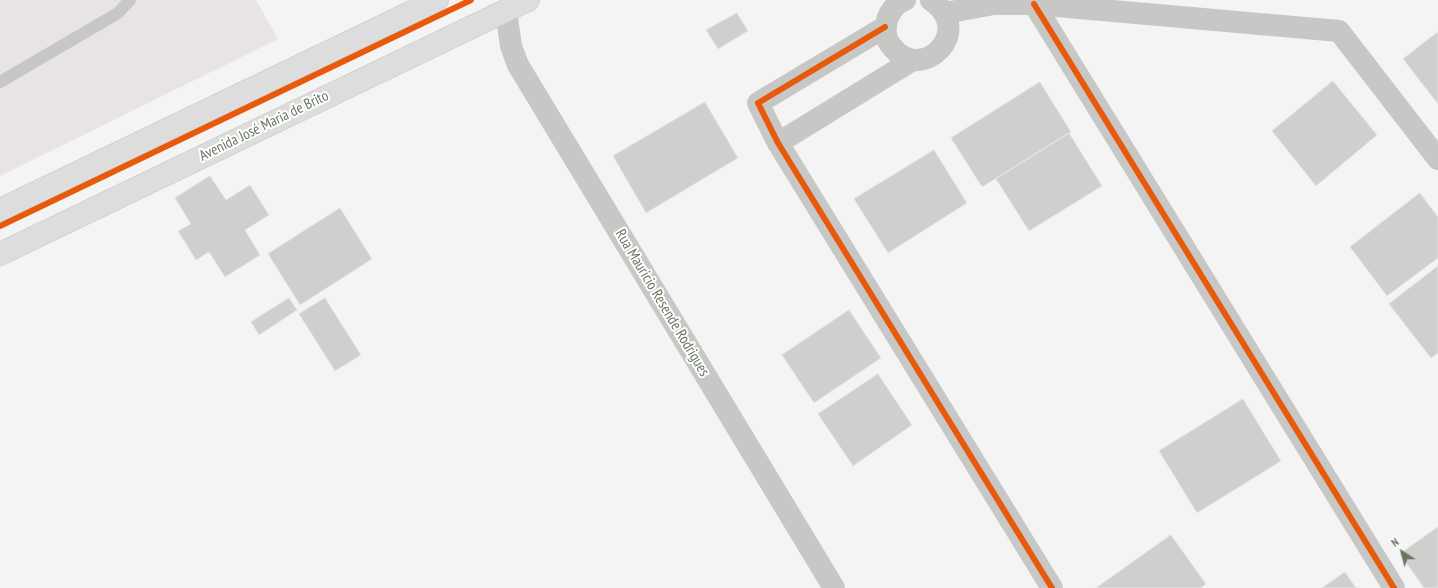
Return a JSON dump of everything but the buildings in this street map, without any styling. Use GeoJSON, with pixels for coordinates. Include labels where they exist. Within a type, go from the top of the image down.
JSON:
{"type":"FeatureCollection","features":[{"type":"Feature","properties":{"kind":"main road"},"geometry":{"type":"LineString","coordinates":[[0,210],[437,0]]}},
{"type":"Feature","properties":{"kind":"main road","name":"Avenida José Maria de Brito"},"geometry":{"type":"LineString","coordinates":[[0,254],[528,0]]}},
{"type":"Feature","properties":{"kind":"street"},"geometry":{"type":"LineString","coordinates":[[1034,4],[1394,588]]}},
{"type":"Feature","properties":{"kind":"street"},"geometry":{"type":"LineString","coordinates":[[893,9],[886,36],[893,49],[904,58],[913,60],[923,60],[932,56],[940,50],[946,42],[948,22],[938,6],[1034,4],[1339,31],[1438,159]]}},
{"type":"Feature","properties":{"kind":"street"},"geometry":{"type":"LineString","coordinates":[[893,9],[758,103],[778,143],[1052,588]]}},
{"type":"Feature","properties":{"kind":"street","name":"Rua Mauricio Resende Rodrigues"},"geometry":{"type":"LineString","coordinates":[[506,11],[511,46],[518,65],[834,588]]}},
{"type":"Feature","properties":{"kind":"street"},"geometry":{"type":"LineString","coordinates":[[778,143],[913,60]]}},
{"type":"Feature","properties":{"kind":"lane"},"geometry":{"type":"LineString","coordinates":[[0,82],[118,13],[130,0]]}},
{"type":"Feature","properties":{"kind":"shaded area"},"geometry":{"type":"Polygon","coordinates":[[[0,0],[256,0],[278,39],[0,176],[0,0]]]}},
{"type":"Feature","properties":{"kind":"cycle path"},"geometry":{"type":"LineString","coordinates":[[0,226],[471,0]]}},
{"type":"Feature","properties":{"kind":"cycle path"},"geometry":{"type":"LineString","coordinates":[[1034,4],[1394,588]]}},
{"type":"Feature","properties":{"kind":"cycle path"},"geometry":{"type":"LineString","coordinates":[[885,27],[758,103],[778,143],[1052,588]]}}]}
